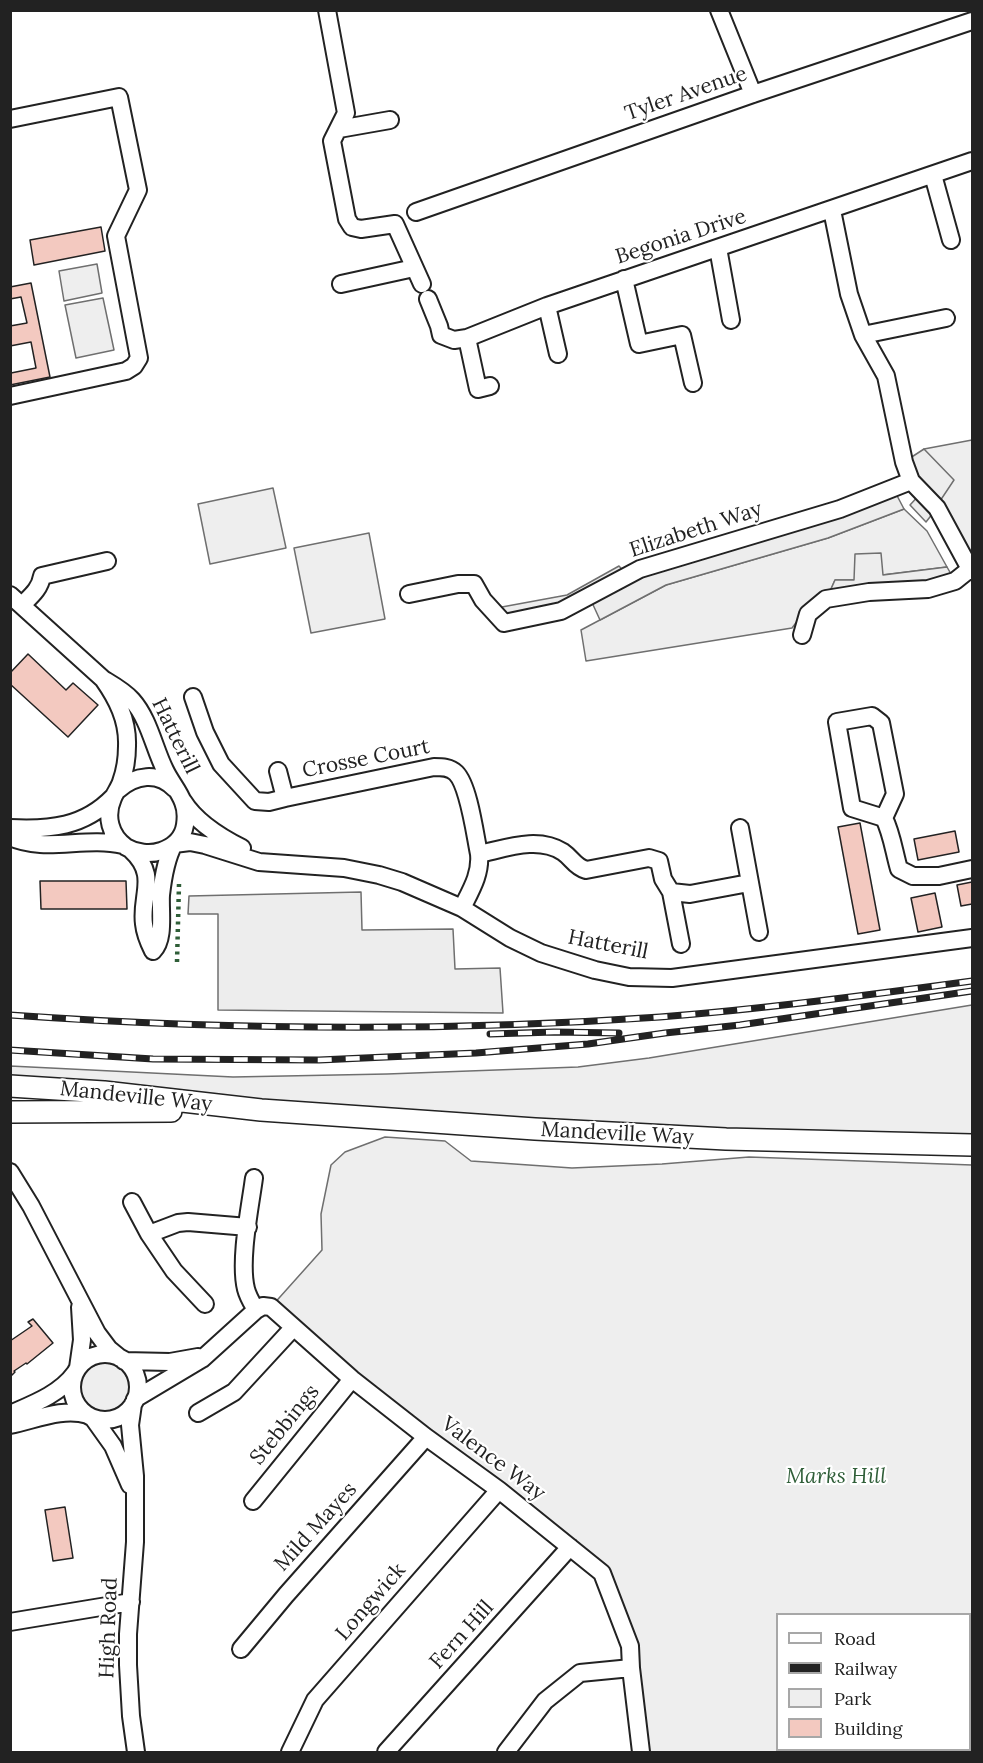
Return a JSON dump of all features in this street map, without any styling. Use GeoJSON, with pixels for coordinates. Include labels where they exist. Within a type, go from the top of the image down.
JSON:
{"type":"FeatureCollection","features":[{"type":"Feature","properties":{"kind":"main road","name":"Mandeville Way"},"geometry":{"type":"LineString","coordinates":[[10,1086],[104,1092],[261,1110],[612,1134],[807,1142],[972,1145]]}},
{"type":"Feature","properties":{"kind":"main road","name":"Mandeville Way"},"geometry":{"type":"LineString","coordinates":[[10,1112],[261,1110]]}},
{"type":"Feature","properties":{"kind":"street"},"geometry":{"type":"LineString","coordinates":[[327,10],[346,113],[332,141],[347,219],[352,227],[361,229],[395,224],[441,335],[454,340],[467,338],[478,389],[490,386]]}},
{"type":"Feature","properties":{"kind":"street"},"geometry":{"type":"LineString","coordinates":[[719,10],[753,94]]}},
{"type":"Feature","properties":{"kind":"street","name":"Tyler Avenue"},"geometry":{"type":"LineString","coordinates":[[416,212],[753,94],[972,21]]}},
{"type":"Feature","properties":{"kind":"street"},"geometry":{"type":"LineString","coordinates":[[10,119],[119,97],[138,190],[116,236],[139,358],[134,366],[126,371],[10,396]]}},
{"type":"Feature","properties":{"kind":"street"},"geometry":{"type":"LineString","coordinates":[[339,129],[390,120]]}},
{"type":"Feature","properties":{"kind":"street","name":"Begonia Drive"},"geometry":{"type":"LineString","coordinates":[[467,338],[547,306],[624,279],[972,161]]}},
{"type":"Feature","properties":{"kind":"street"},"geometry":{"type":"LineString","coordinates":[[933,175],[951,240]]}},
{"type":"Feature","properties":{"kind":"street"},"geometry":{"type":"LineString","coordinates":[[802,635],[808,614],[826,599],[869,592],[928,589],[955,581],[971,570],[937,508],[911,481],[904,462],[886,376],[863,335],[849,294],[832,210]]}},
{"type":"Feature","properties":{"kind":"street"},"geometry":{"type":"LineString","coordinates":[[718,248],[731,320]]}},
{"type":"Feature","properties":{"kind":"street"},"geometry":{"type":"LineString","coordinates":[[341,284],[414,268]]}},
{"type":"Feature","properties":{"kind":"street"},"geometry":{"type":"LineString","coordinates":[[624,279],[639,344],[682,335],[693,383]]}},
{"type":"Feature","properties":{"kind":"street"},"geometry":{"type":"LineString","coordinates":[[547,306],[558,354]]}},
{"type":"Feature","properties":{"kind":"street"},"geometry":{"type":"LineString","coordinates":[[863,335],[946,318]]}},
{"type":"Feature","properties":{"kind":"street","name":"Elizabeth Way"},"geometry":{"type":"LineString","coordinates":[[409,594],[458,584],[474,584],[483,600],[504,623],[551,613],[640,569],[840,509],[911,481]]}},
{"type":"Feature","properties":{"kind":"street"},"geometry":{"type":"LineString","coordinates":[[16,600],[34,593],[42,576],[106,561]]}},
{"type":"Feature","properties":{"kind":"street","name":"Hatterill"},"geometry":{"type":"LineString","coordinates":[[16,600],[103,679],[124,693],[139,709],[165,771],[185,809],[182,834],[174,844]]}},
{"type":"Feature","properties":{"kind":"street","name":"Hatterill"},"geometry":{"type":"LineString","coordinates":[[103,679],[118,703],[126,727],[126,759],[121,784],[109,812],[109,820],[115,837],[127,847],[138,852],[154,853],[174,844],[190,842],[205,844],[251,861],[344,868],[379,875],[402,882],[462,908],[510,938],[541,953],[595,970],[629,977],[672,978],[972,938]]}},
{"type":"Feature","properties":{"kind":"street","name":"Crosse Court"},"geometry":{"type":"LineString","coordinates":[[193,697],[205,732],[221,764],[255,801],[269,802],[423,769],[444,767],[454,771],[463,783],[480,865],[476,880],[462,908]]}},
{"type":"Feature","properties":{"kind":"street"},"geometry":{"type":"LineString","coordinates":[[884,818],[894,794],[881,723],[872,716],[837,722],[852,808],[884,818],[890,830],[899,869],[913,876],[939,876],[972,869]]}},
{"type":"Feature","properties":{"kind":"street","name":"Crosse Court"},"geometry":{"type":"LineString","coordinates":[[278,771],[285,798]]}},
{"type":"Feature","properties":{"kind":"street","name":"Hatterill"},"geometry":{"type":"LineString","coordinates":[[115,794],[132,780],[150,777],[165,781],[200,820],[218,835],[252,853],[288,863]]}},
{"type":"Feature","properties":{"kind":"street"},"geometry":{"type":"LineString","coordinates":[[10,828],[44,829],[73,823],[99,810],[115,794]]}},
{"type":"Feature","properties":{"kind":"street"},"geometry":{"type":"LineString","coordinates":[[740,828],[759,932]]}},
{"type":"Feature","properties":{"kind":"street"},"geometry":{"type":"LineString","coordinates":[[10,837],[25,843],[105,841],[127,847],[142,862],[145,873],[147,883],[144,927],[153,951],[160,942],[162,886],[174,844]]}},
{"type":"Feature","properties":{"kind":"street"},"geometry":{"type":"LineString","coordinates":[[479,854],[532,843],[550,846],[566,854],[577,867],[586,870],[649,858],[659,861],[663,879],[671,892],[681,944]]}},
{"type":"Feature","properties":{"kind":"street"},"geometry":{"type":"LineString","coordinates":[[671,892],[690,894],[749,883]]}},
{"type":"Feature","properties":{"kind":"street"},"geometry":{"type":"LineString","coordinates":[[10,1172],[31,1206],[104,1343],[112,1353],[122,1359],[135,1376],[138,1388],[134,1402],[127,1412],[114,1419],[104,1421],[77,1412],[10,1425]]}},
{"type":"Feature","properties":{"kind":"street"},"geometry":{"type":"LineString","coordinates":[[134,1402],[215,1348],[256,1310],[246,1292],[245,1282],[254,1178]]}},
{"type":"Feature","properties":{"kind":"street"},"geometry":{"type":"LineString","coordinates":[[132,1202],[149,1234],[174,1271],[205,1304]]}},
{"type":"Feature","properties":{"kind":"street"},"geometry":{"type":"LineString","coordinates":[[149,1234],[178,1223],[188,1222],[248,1227]]}},
{"type":"Feature","properties":{"kind":"street"},"geometry":{"type":"LineString","coordinates":[[76,1292],[82,1332],[72,1385],[74,1400],[78,1408],[90,1417]]}},
{"type":"Feature","properties":{"kind":"street","name":"Valence Way"},"geometry":{"type":"LineString","coordinates":[[256,1310],[263,1306],[271,1307],[352,1379],[499,1490],[602,1573],[630,1646],[641,1752]]}},
{"type":"Feature","properties":{"kind":"street"},"geometry":{"type":"LineString","coordinates":[[198,1413],[234,1392],[293,1328]]}},
{"type":"Feature","properties":{"kind":"street"},"geometry":{"type":"LineString","coordinates":[[10,1414],[53,1393],[63,1386],[86,1360],[96,1356],[108,1354],[122,1359],[177,1361],[198,1357],[215,1348]]}},
{"type":"Feature","properties":{"kind":"street","name":"Stebbings"},"geometry":{"type":"LineString","coordinates":[[253,1501],[352,1379]]}},
{"type":"Feature","properties":{"kind":"street","name":"High Road"},"geometry":{"type":"LineString","coordinates":[[134,1402],[130,1425],[135,1476],[135,1542],[128,1641],[129,1690],[136,1752]]}},
{"type":"Feature","properties":{"kind":"street","name":"High Road"},"geometry":{"type":"LineString","coordinates":[[90,1417],[107,1437],[120,1459],[132,1489],[135,1505]]}},
{"type":"Feature","properties":{"kind":"street","name":"Mild Mayes"},"geometry":{"type":"LineString","coordinates":[[241,1649],[426,1437]]}},
{"type":"Feature","properties":{"kind":"street","name":"Longwick"},"geometry":{"type":"LineString","coordinates":[[290,1752],[315,1700],[499,1490]]}},
{"type":"Feature","properties":{"kind":"street","name":"Fern Hill"},"geometry":{"type":"LineString","coordinates":[[386,1752],[570,1547]]}},
{"type":"Feature","properties":{"kind":"street"},"geometry":{"type":"LineString","coordinates":[[10,1622],[131,1602]]}},
{"type":"Feature","properties":{"kind":"street"},"geometry":{"type":"LineString","coordinates":[[506,1752],[546,1701],[580,1673],[631,1668]]}},
{"type":"Feature","properties":{"kind":"green space"},"geometry":{"type":"Polygon","coordinates":[[[97,264],[102,293],[64,301],[59,271],[97,264]]]}},
{"type":"Feature","properties":{"kind":"green space"},"geometry":{"type":"Polygon","coordinates":[[[103,298],[114,350],[76,358],[65,305],[103,298]]]}},
{"type":"Feature","properties":{"kind":"green space"},"geometry":{"type":"Polygon","coordinates":[[[972,440],[972,558],[940,501],[924,449],[972,440]]]}},
{"type":"Feature","properties":{"kind":"green space"},"geometry":{"type":"Polygon","coordinates":[[[273,488],[286,548],[210,564],[198,504],[273,488]]]}},
{"type":"Feature","properties":{"kind":"green space"},"geometry":{"type":"Polygon","coordinates":[[[904,509],[927,531],[947,567],[854,580],[835,580],[831,589],[815,598],[792,628],[586,661],[581,630],[666,585],[828,538],[904,509]]]}},
{"type":"Feature","properties":{"kind":"green space"},"geometry":{"type":"Polygon","coordinates":[[[369,533],[385,619],[311,633],[294,548],[369,533]]]}},
{"type":"Feature","properties":{"kind":"green space"},"geometry":{"type":"Polygon","coordinates":[[[972,1005],[972,1145],[876,1144],[11,1086],[10,1066],[233,1077],[578,1067],[649,1058],[972,1005]]]}},
{"type":"Feature","properties":{"kind":"green space","name":"Marks Hill"},"geometry":{"type":"Polygon","coordinates":[[[385,1137],[445,1141],[471,1161],[572,1168],[749,1157],[972,1165],[972,1752],[641,1752],[631,1668],[602,1573],[271,1307],[322,1250],[321,1214],[331,1165],[345,1152],[385,1137]]]}},
{"type":"Feature","properties":{"kind":"green space"},"geometry":{"type":"Polygon","coordinates":[[[105,1363],[122,1370],[129,1387],[122,1404],[105,1411],[88,1404],[81,1387],[88,1370],[105,1363]]]}},
{"type":"Feature","properties":{"kind":"shaded area"},"geometry":{"type":"Polygon","coordinates":[[[924,449],[954,480],[926,522],[910,505],[922,492],[904,462],[924,449]]]}},
{"type":"Feature","properties":{"kind":"shaded area"},"geometry":{"type":"Polygon","coordinates":[[[893,488],[904,509],[828,538],[666,585],[600,620],[589,596],[504,623],[491,609],[567,595],[619,566],[628,576],[893,488]]]}},
{"type":"Feature","properties":{"kind":"shaded area"},"geometry":{"type":"Polygon","coordinates":[[[881,553],[883,575],[947,567],[955,581],[832,598],[831,589],[835,580],[854,580],[855,554],[881,553]]]}},
{"type":"Feature","properties":{"kind":"shaded area"},"geometry":{"type":"Polygon","coordinates":[[[361,892],[362,930],[453,929],[455,969],[500,968],[503,1013],[218,1010],[218,914],[188,914],[189,896],[361,892]]]}},
{"type":"Feature","properties":{"kind":"building"},"geometry":{"type":"Polygon","coordinates":[[[101,227],[105,251],[34,265],[30,240],[101,227]]]}},
{"type":"Feature","properties":{"kind":"building"},"geometry":{"type":"Polygon","coordinates":[[[31,283],[50,377],[10,385],[10,371],[11,373],[36,368],[31,342],[10,346],[10,326],[27,323],[21,297],[10,299],[10,287],[31,283]]]}},
{"type":"Feature","properties":{"kind":"building"},"geometry":{"type":"Polygon","coordinates":[[[28,654],[66,690],[73,683],[98,705],[68,737],[10,684],[10,673],[28,654]]]}},
{"type":"Feature","properties":{"kind":"building"},"geometry":{"type":"Polygon","coordinates":[[[860,823],[880,930],[858,934],[838,827],[860,823]]]}},
{"type":"Feature","properties":{"kind":"building"},"geometry":{"type":"Polygon","coordinates":[[[955,831],[959,852],[918,860],[914,839],[955,831]]]}},
{"type":"Feature","properties":{"kind":"building"},"geometry":{"type":"Polygon","coordinates":[[[40,881],[126,881],[127,909],[41,909],[40,881]]]}},
{"type":"Feature","properties":{"kind":"building"},"geometry":{"type":"Polygon","coordinates":[[[972,882],[972,904],[961,906],[957,885],[972,882]]]}},
{"type":"Feature","properties":{"kind":"building"},"geometry":{"type":"Polygon","coordinates":[[[935,893],[942,927],[918,932],[911,898],[935,893]]]}},
{"type":"Feature","properties":{"kind":"building"},"geometry":{"type":"Polygon","coordinates":[[[33,1319],[53,1343],[27,1364],[14,1371],[10,1377],[10,1341],[32,1326],[28,1322],[33,1319]]]}},
{"type":"Feature","properties":{"kind":"building"},"geometry":{"type":"Polygon","coordinates":[[[65,1507],[73,1558],[53,1561],[45,1510],[65,1507]]]}},
{"type":"Feature","properties":{"kind":"railway"},"geometry":{"type":"LineString","coordinates":[[10,1015],[254,1026],[498,1025],[699,1014],[972,981]]}},
{"type":"Feature","properties":{"kind":"railway"},"geometry":{"type":"LineString","coordinates":[[10,1050],[153,1059],[319,1060],[476,1053],[588,1044],[740,1025],[972,991]]}},
{"type":"Feature","properties":{"kind":"railway"},"geometry":{"type":"LineString","coordinates":[[490,1034],[619,1033]]}},
{"type":"Feature","properties":{"kind":"hedge"},"geometry":{"type":"LineString","coordinates":[[177,962],[179,884]]}}]}
